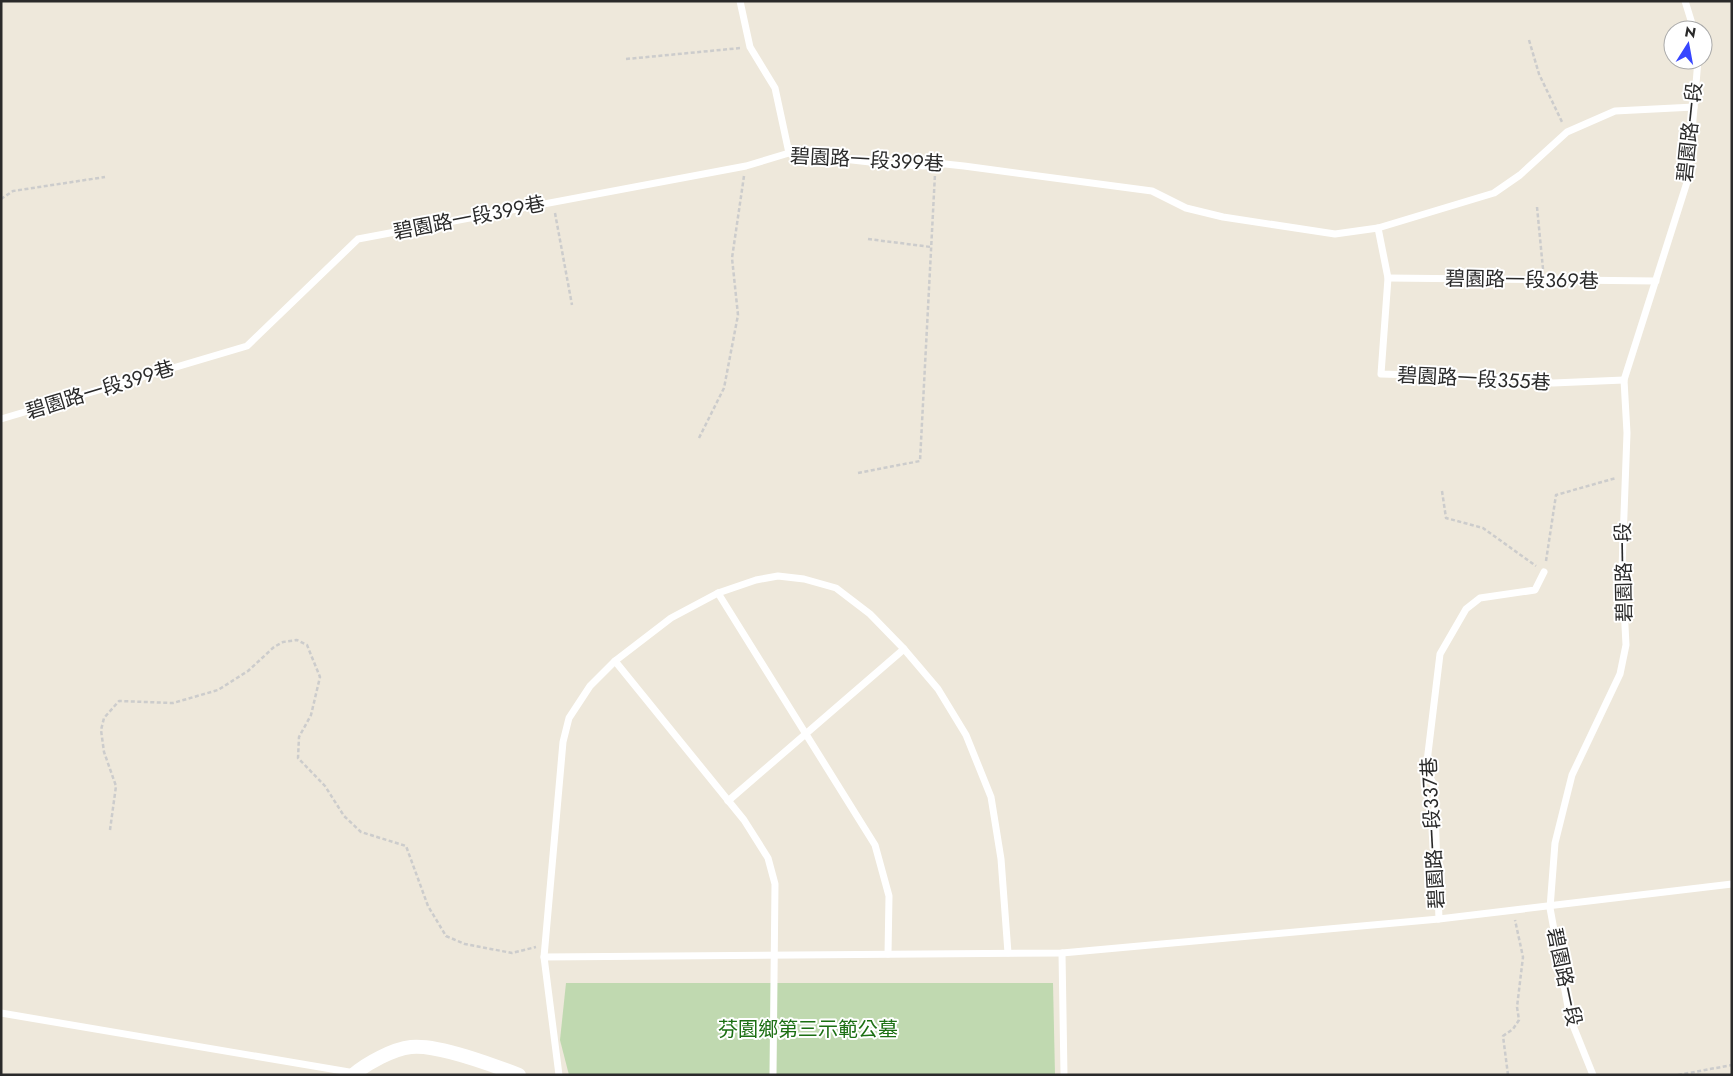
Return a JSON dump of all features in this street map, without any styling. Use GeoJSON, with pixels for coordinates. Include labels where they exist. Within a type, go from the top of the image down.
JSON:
{"type":"FeatureCollection","features":[{"type":"Feature","properties":{"kind":"street"},"geometry":{"type":"LineString","coordinates":[[354,1074],[391,1053],[412,1047],[446,1052],[519,1075]]}},
{"type":"Feature","properties":{"kind":"lane"},"geometry":{"type":"LineString","coordinates":[[740,1],[750,47],[775,88],[789,153]]}},
{"type":"Feature","properties":{"kind":"lane"},"geometry":{"type":"LineString","coordinates":[[1685,1],[1691,20]]}},
{"type":"Feature","properties":{"kind":"lane","name":"碧園路一段"},"geometry":{"type":"LineString","coordinates":[[1593,1075],[1570,1018],[1550,908],[1555,843],[1572,775],[1620,674],[1626,645],[1622,568],[1627,433],[1624,380],[1688,179],[1697,70]]}},
{"type":"Feature","properties":{"kind":"lane","name":"碧園路一段399巷"},"geometry":{"type":"LineString","coordinates":[[1,419],[247,346],[358,239],[746,166],[789,153],[888,164],[924,166],[936,163],[1152,191],[1186,208],[1223,217],[1335,234],[1378,228],[1494,193],[1520,175],[1567,132],[1615,111],[1694,107]]}},
{"type":"Feature","properties":{"kind":"lane","name":"碧園路一段355巷"},"geometry":{"type":"LineString","coordinates":[[1378,228],[1388,278],[1381,374],[1514,378],[1553,383],[1624,380]]}},
{"type":"Feature","properties":{"kind":"lane","name":"碧園路一段369巷"},"geometry":{"type":"LineString","coordinates":[[1388,278],[1656,280]]}},
{"type":"Feature","properties":{"kind":"lane","name":"碧園路一段337巷"},"geometry":{"type":"LineString","coordinates":[[1439,920],[1434,785],[1426,770],[1440,654],[1466,609],[1480,598],[1535,590],[1544,572]]}},
{"type":"Feature","properties":{"kind":"lane"},"geometry":{"type":"LineString","coordinates":[[559,1075],[544,957],[563,742],[568,718],[590,686],[615,660],[671,618],[718,593],[756,580],[778,576],[804,579],[836,588],[870,614],[938,688],[966,735],[991,797],[1001,859],[1008,953]]}},
{"type":"Feature","properties":{"kind":"lane"},"geometry":{"type":"LineString","coordinates":[[718,593],[875,845],[889,896],[888,954]]}},
{"type":"Feature","properties":{"kind":"lane"},"geometry":{"type":"LineString","coordinates":[[728,801],[904,649]]}},
{"type":"Feature","properties":{"kind":"lane"},"geometry":{"type":"LineString","coordinates":[[615,660],[728,801],[768,858],[773,870],[776,954],[773,1075]]}},
{"type":"Feature","properties":{"kind":"lane"},"geometry":{"type":"LineString","coordinates":[[544,957],[1062,953],[1439,920],[1550,908],[1732,884]]}},
{"type":"Feature","properties":{"kind":"lane"},"geometry":{"type":"LineString","coordinates":[[1062,953],[1064,1075]]}},
{"type":"Feature","properties":{"kind":"lane"},"geometry":{"type":"LineString","coordinates":[[1,1014],[354,1074]]}},
{"type":"Feature","properties":{"kind":"path"},"geometry":{"type":"LineString","coordinates":[[1529,40],[1538,74],[1567,132]]}},
{"type":"Feature","properties":{"kind":"path"},"geometry":{"type":"LineString","coordinates":[[626,58],[750,47]]}},
{"type":"Feature","properties":{"kind":"path"},"geometry":{"type":"LineString","coordinates":[[858,473],[920,461],[936,163]]}},
{"type":"Feature","properties":{"kind":"path"},"geometry":{"type":"LineString","coordinates":[[699,438],[724,388],[738,315],[732,258],[746,166]]}},
{"type":"Feature","properties":{"kind":"path"},"geometry":{"type":"LineString","coordinates":[[1,199],[13,190],[105,177]]}},
{"type":"Feature","properties":{"kind":"path"},"geometry":{"type":"LineString","coordinates":[[553,201],[572,305]]}},
{"type":"Feature","properties":{"kind":"path"},"geometry":{"type":"LineString","coordinates":[[1537,207],[1544,280]]}},
{"type":"Feature","properties":{"kind":"path"},"geometry":{"type":"LineString","coordinates":[[868,239],[931,247]]}},
{"type":"Feature","properties":{"kind":"path"},"geometry":{"type":"LineString","coordinates":[[1442,491],[1446,518],[1483,528],[1544,572],[1556,495],[1625,476]]}},
{"type":"Feature","properties":{"kind":"path"},"geometry":{"type":"LineString","coordinates":[[110,830],[116,786],[104,752],[101,730],[104,718],[119,702],[173,703],[218,690],[248,671],[274,647],[283,642],[297,640],[308,645],[320,677],[311,716],[299,737],[298,758],[325,786],[344,816],[360,832],[406,846],[428,906],[446,936],[465,944],[512,953],[530,947],[545,946]]}},
{"type":"Feature","properties":{"kind":"path"},"geometry":{"type":"LineString","coordinates":[[1508,1075],[1503,1036],[1513,1029],[1519,1020],[1517,1007],[1523,957],[1513,912]]}},
{"type":"Feature","properties":{"kind":"path"},"geometry":{"type":"LineString","coordinates":[[1678,1075],[1732,1065]]}},
{"type":"Feature","properties":{"kind":"green space","name":"芬園鄉第三示範公墓"},"geometry":{"type":"Polygon","coordinates":[[[566,983],[1053,983],[1055,1075],[569,1075],[560,1040],[566,983]]]}}]}
